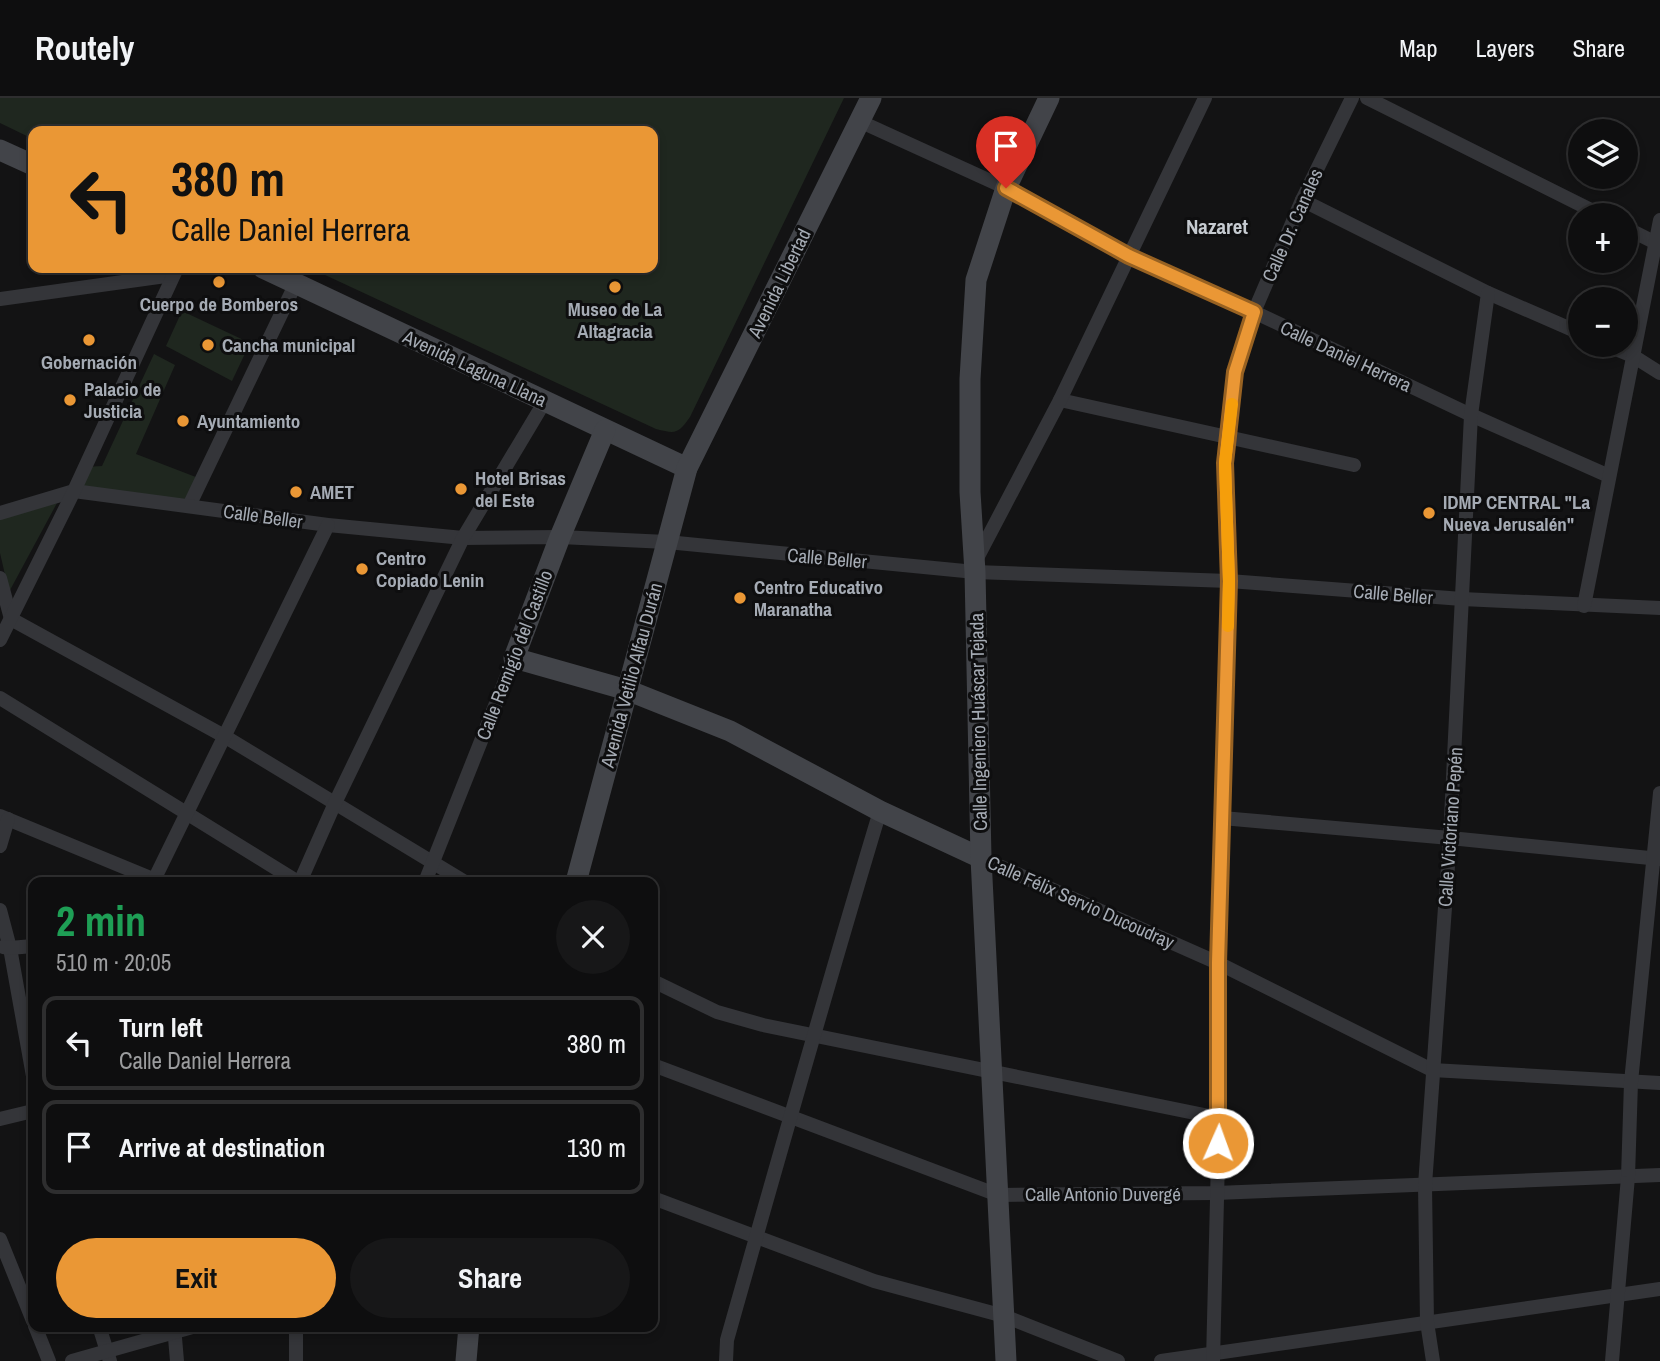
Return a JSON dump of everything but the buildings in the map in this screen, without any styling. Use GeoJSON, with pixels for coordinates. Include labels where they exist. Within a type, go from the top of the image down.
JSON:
{"type":"FeatureCollection","features":[{"type":"Feature","properties":{"kind":"main road","name":"Avenida Libertad"},"geometry":{"type":"LineString","coordinates":[[687,468],[871,98]]}},
{"type":"Feature","properties":{"kind":"main road","name":"Calle Ingeniero Huáscar Tejada"},"geometry":{"type":"LineString","coordinates":[[1006,1361],[981,858],[975,567],[970,492],[970,379],[976,280],[1006,188],[1049,98]]}},
{"type":"Feature","properties":{"kind":"main road"},"geometry":{"type":"LineString","coordinates":[[0,150],[28,163]]}},
{"type":"Feature","properties":{"kind":"main road","name":"Avenida Laguna Llana"},"geometry":{"type":"LineString","coordinates":[[274,273],[687,468]]}},
{"type":"Feature","properties":{"kind":"main road","name":"Calle Remigio del Castillo"},"geometry":{"type":"LineString","coordinates":[[514,658],[560,537],[605,430]]}},
{"type":"Feature","properties":{"kind":"main road","name":"Avenida Vetilio Alfau Durán"},"geometry":{"type":"LineString","coordinates":[[577,877],[687,468]]}},
{"type":"Feature","properties":{"kind":"main road","name":"Calle Félix Servio Ducoudray"},"geometry":{"type":"LineString","coordinates":[[514,658],[627,690],[730,731],[880,811],[981,858]]}},
{"type":"Feature","properties":{"kind":"main road"},"geometry":{"type":"LineString","coordinates":[[466,1361],[468,1332]]}},
{"type":"Feature","properties":{"kind":"street"},"geometry":{"type":"LineString","coordinates":[[975,567],[1060,400],[1205,98]]}},
{"type":"Feature","properties":{"kind":"street","name":"Calle Dr. Canales"},"geometry":{"type":"LineString","coordinates":[[1213,1357],[1219,1118],[1218,963],[1229,581],[1225,463],[1235,372],[1254,312],[1302,200],[1352,98]]}},
{"type":"Feature","properties":{"kind":"street"},"geometry":{"type":"LineString","coordinates":[[1367,98],[1577,203]]}},
{"type":"Feature","properties":{"kind":"street","name":"Calle Daniel Herrera"},"geometry":{"type":"LineString","coordinates":[[859,121],[1006,188],[1129,256],[1609,476]]}},
{"type":"Feature","properties":{"kind":"street"},"geometry":{"type":"LineString","coordinates":[[1302,200],[1489,293],[1568,328]]}},
{"type":"Feature","properties":{"kind":"street"},"geometry":{"type":"LineString","coordinates":[[1638,331],[1660,220]]}},
{"type":"Feature","properties":{"kind":"street"},"geometry":{"type":"LineString","coordinates":[[1638,234],[1656,243]]}},
{"type":"Feature","properties":{"kind":"street"},"geometry":{"type":"LineString","coordinates":[[0,299],[162,273]]}},
{"type":"Feature","properties":{"kind":"street"},"geometry":{"type":"LineString","coordinates":[[0,640],[74,492],[174,273]]}},
{"type":"Feature","properties":{"kind":"street"},"geometry":{"type":"LineString","coordinates":[[189,506],[296,283]]}},
{"type":"Feature","properties":{"kind":"street","name":"Calle Victoriano Pepén"},"geometry":{"type":"LineString","coordinates":[[1433,1361],[1427,1322],[1425,1185],[1450,838],[1471,415],[1489,293]]}},
{"type":"Feature","properties":{"kind":"street"},"geometry":{"type":"LineString","coordinates":[[1584,606],[1633,357]]}},
{"type":"Feature","properties":{"kind":"street"},"geometry":{"type":"LineString","coordinates":[[1635,357],[1660,373]]}},
{"type":"Feature","properties":{"kind":"street"},"geometry":{"type":"LineString","coordinates":[[1060,400],[1354,465]]}},
{"type":"Feature","properties":{"kind":"street"},"geometry":{"type":"LineString","coordinates":[[301,877],[463,538],[545,401]]}},
{"type":"Feature","properties":{"kind":"street","name":"Calle Beller"},"geometry":{"type":"LineString","coordinates":[[0,513],[74,492],[328,525],[463,538],[560,537],[667,542],[975,567],[1229,581],[1462,599],[1660,608]]}},
{"type":"Feature","properties":{"kind":"street"},"geometry":{"type":"LineString","coordinates":[[158,877],[328,525]]}},
{"type":"Feature","properties":{"kind":"street"},"geometry":{"type":"LineString","coordinates":[[0,578],[11,619],[225,736],[457,877]]}},
{"type":"Feature","properties":{"kind":"street","name":"Calle Remigio del Castillo"},"geometry":{"type":"LineString","coordinates":[[427,877],[514,658]]}},
{"type":"Feature","properties":{"kind":"street"},"geometry":{"type":"LineString","coordinates":[[0,698],[291,877]]}},
{"type":"Feature","properties":{"kind":"street"},"geometry":{"type":"LineString","coordinates":[[1612,1361],[1628,1177],[1631,1082],[1657,859],[1660,793]]}},
{"type":"Feature","properties":{"kind":"street"},"geometry":{"type":"LineString","coordinates":[[726,1361],[727,1340],[812,1037],[880,811]]}},
{"type":"Feature","properties":{"kind":"street"},"geometry":{"type":"LineString","coordinates":[[0,846],[4,818],[146,877]]}},
{"type":"Feature","properties":{"kind":"street"},"geometry":{"type":"LineString","coordinates":[[1222,818],[1657,859]]}},
{"type":"Feature","properties":{"kind":"street","name":"Calle Félix Servio Ducoudray"},"geometry":{"type":"LineString","coordinates":[[981,858],[1218,963],[1432,1070],[1660,1083]]}},
{"type":"Feature","properties":{"kind":"street"},"geometry":{"type":"LineString","coordinates":[[0,910],[5,947],[28,1053]]}},
{"type":"Feature","properties":{"kind":"street"},"geometry":{"type":"LineString","coordinates":[[5,947],[28,947]]}},
{"type":"Feature","properties":{"kind":"street"},"geometry":{"type":"LineString","coordinates":[[658,983],[717,1012],[812,1037],[1219,1118]]}},
{"type":"Feature","properties":{"kind":"street","name":"Calle Antonio Duvergé"},"geometry":{"type":"LineString","coordinates":[[658,1067],[998,1195],[1216,1193],[1660,1175]]}},
{"type":"Feature","properties":{"kind":"street"},"geometry":{"type":"LineString","coordinates":[[0,1119],[28,1112]]}},
{"type":"Feature","properties":{"kind":"street"},"geometry":{"type":"LineString","coordinates":[[658,1200],[874,1281],[1004,1315],[1118,1361]]}},
{"type":"Feature","properties":{"kind":"street"},"geometry":{"type":"LineString","coordinates":[[0,1239],[28,1309]]}},
{"type":"Feature","properties":{"kind":"street"},"geometry":{"type":"LineString","coordinates":[[1161,1361],[1213,1357],[1427,1322],[1660,1289]]}},
{"type":"Feature","properties":{"kind":"street"},"geometry":{"type":"LineString","coordinates":[[37,1332],[49,1361]]}},
{"type":"Feature","properties":{"kind":"street"},"geometry":{"type":"LineString","coordinates":[[101,1332],[108,1356]]}},
{"type":"Feature","properties":{"kind":"street"},"geometry":{"type":"LineString","coordinates":[[72,1361],[108,1356],[167,1332]]}},
{"type":"Feature","properties":{"kind":"street"},"geometry":{"type":"LineString","coordinates":[[174,1332],[177,1361]]}},
{"type":"Feature","properties":{"kind":"street"},"geometry":{"type":"LineString","coordinates":[[296,1332],[296,1361]]}},
{"type":"Feature","properties":{"kind":"shaded area"},"geometry":{"type":"Polygon","coordinates":[[[0,98],[844,98],[690,417],[679,430],[672,432],[656,429],[321,273],[658,273],[658,126],[28,126],[28,137],[0,123],[0,98]]]}},
{"type":"Feature","properties":{"kind":"shaded area","name":"Cancha municipal"},"geometry":{"type":"Polygon","coordinates":[[[182,311],[250,343],[232,381],[166,346],[182,311]]]}},
{"type":"Feature","properties":{"kind":"shaded area"},"geometry":{"type":"Polygon","coordinates":[[[154,354],[175,365],[136,454],[201,479],[189,506],[74,491],[85,467],[102,466],[154,354]]]}},
{"type":"Feature","properties":{"kind":"shaded area"},"geometry":{"type":"Polygon","coordinates":[[[57,503],[9,592],[0,553],[0,517],[57,503]]]}},
{"type":"Feature","properties":{"kind":"slow traffic"},"geometry":{"type":"LineString","coordinates":[[1228,626],[1225,463],[1232,404]]}},
{"type":"Feature","properties":{"kind":"place","name":"Cuerpo de Bomberos"},"geometry":{"type":"Point","coordinates":[219,282]}},
{"type":"Feature","properties":{"kind":"place","name":"Museo de La Altagracia"},"geometry":{"type":"Point","coordinates":[615,287]}},
{"type":"Feature","properties":{"kind":"place","name":"Gobernación"},"geometry":{"type":"Point","coordinates":[89,340]}},
{"type":"Feature","properties":{"kind":"place","name":"Cancha municipal"},"geometry":{"type":"Point","coordinates":[208,345]}},
{"type":"Feature","properties":{"kind":"place","name":"Palacio de Justicia"},"geometry":{"type":"Point","coordinates":[70,400]}},
{"type":"Feature","properties":{"kind":"place","name":"Ayuntamiento"},"geometry":{"type":"Point","coordinates":[183,421]}},
{"type":"Feature","properties":{"kind":"place","name":"Hotel Brisas del Este"},"geometry":{"type":"Point","coordinates":[461,489]}},
{"type":"Feature","properties":{"kind":"place","name":"AMET"},"geometry":{"type":"Point","coordinates":[296,492]}},
{"type":"Feature","properties":{"kind":"place","name":"IDMP CENTRAL \"La Nueva Jerusalén\""},"geometry":{"type":"Point","coordinates":[1429,513]}},
{"type":"Feature","properties":{"kind":"place","name":"Centro Copiado Lenin"},"geometry":{"type":"Point","coordinates":[362,569]}},
{"type":"Feature","properties":{"kind":"place","name":"Centro Educativo Maranatha"},"geometry":{"type":"Point","coordinates":[740,598]}},
{"type":"Feature","properties":{"kind":"district","name":"Nazaret"},"geometry":{"type":"Point","coordinates":[1217,227]}},
{"type":"Feature","properties":{"kind":"route"},"geometry":{"type":"LineString","coordinates":[[1006,188],[1129,256],[1254,312],[1235,372],[1225,463],[1229,581],[1218,963],[1218,1143]]}}]}
